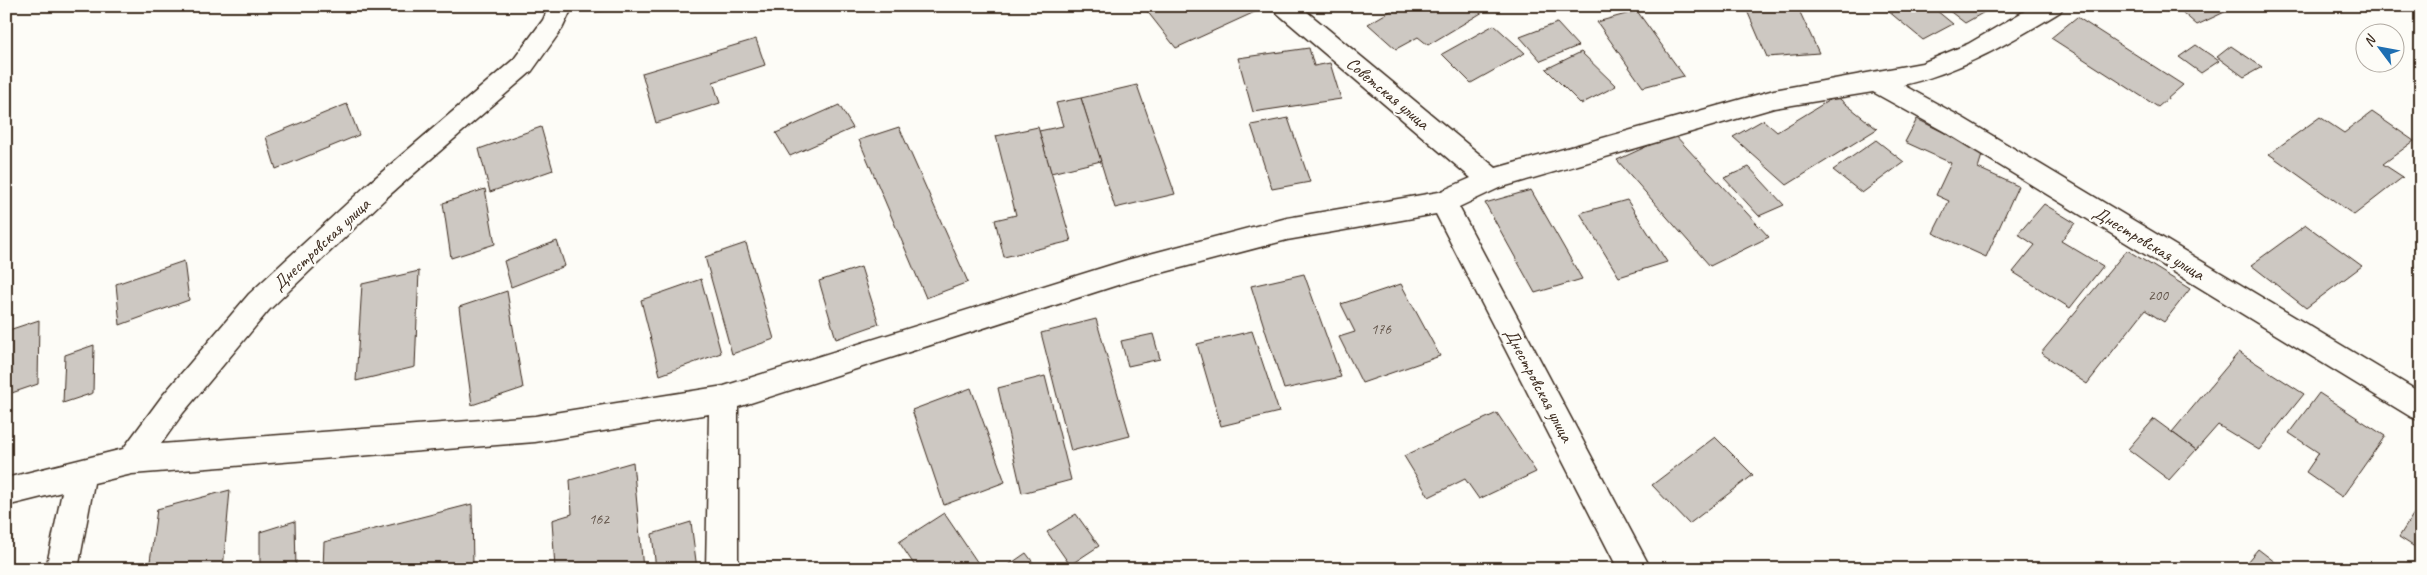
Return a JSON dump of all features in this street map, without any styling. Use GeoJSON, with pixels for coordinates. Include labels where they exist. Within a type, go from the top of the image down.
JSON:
{"type":"FeatureCollection","features":[{"type":"Feature","properties":{"kind":"street","name":"Днестровская улица"},"geometry":{"type":"LineString","coordinates":[[132,460],[173,404],[259,302],[377,191],[523,65],[554,23],[562,6]]}},
{"type":"Feature","properties":{"kind":"street","name":"Советская улица"},"geometry":{"type":"LineString","coordinates":[[1284,6],[1492,180]]}},
{"type":"Feature","properties":{"kind":"street"},"geometry":{"type":"LineString","coordinates":[[6,492],[132,460],[535,429],[724,399],[1127,271],[1287,229],[1443,202],[1492,180],[1774,100],[1926,71],[1977,50],[2052,6]]}},
{"type":"Feature","properties":{"kind":"street","name":"Днестровская улица"},"geometry":{"type":"LineString","coordinates":[[1876,82],[1954,125],[2421,408]]}},
{"type":"Feature","properties":{"kind":"street","name":"Днестровская улица"},"geometry":{"type":"LineString","coordinates":[[1443,202],[1635,569]]}},
{"type":"Feature","properties":{"kind":"street"},"geometry":{"type":"LineString","coordinates":[[722,569],[724,399]]}},
{"type":"Feature","properties":{"kind":"street"},"geometry":{"type":"LineString","coordinates":[[62,569],[82,473]]}},
{"type":"Feature","properties":{"kind":"building"},"geometry":{"type":"Polygon","coordinates":[[[595,6],[644,6],[595,12],[595,6]]]}},
{"type":"Feature","properties":{"kind":"building"},"geometry":{"type":"Polygon","coordinates":[[[1143,6],[1253,6],[1257,11],[1176,48],[1143,6]]]}},
{"type":"Feature","properties":{"kind":"building"},"geometry":{"type":"Polygon","coordinates":[[[1399,6],[1485,6],[1488,9],[1428,45],[1418,37],[1396,49],[1368,24],[1399,6]]]}},
{"type":"Feature","properties":{"kind":"building"},"geometry":{"type":"Polygon","coordinates":[[[1745,6],[1797,6],[1819,53],[1767,57],[1745,6]]]}},
{"type":"Feature","properties":{"kind":"building"},"geometry":{"type":"Polygon","coordinates":[[[1882,6],[1931,6],[1953,24],[1923,40],[1882,6]]]}},
{"type":"Feature","properties":{"kind":"building"},"geometry":{"type":"Polygon","coordinates":[[[1943,6],[1995,6],[1965,23],[1943,6]]]}},
{"type":"Feature","properties":{"kind":"building"},"geometry":{"type":"Polygon","coordinates":[[[2175,6],[2227,6],[2231,9],[2197,25],[2175,6]]]}},
{"type":"Feature","properties":{"kind":"building"},"geometry":{"type":"Polygon","coordinates":[[[1637,11],[1684,76],[1643,87],[1597,22],[1637,11]]]}},
{"type":"Feature","properties":{"kind":"building"},"geometry":{"type":"Polygon","coordinates":[[[2077,17],[2183,85],[2158,107],[2051,38],[2077,17]]]}},
{"type":"Feature","properties":{"kind":"building"},"geometry":{"type":"Polygon","coordinates":[[[1557,23],[1578,46],[1541,61],[1520,37],[1557,23]]]}},
{"type":"Feature","properties":{"kind":"building"},"geometry":{"type":"Polygon","coordinates":[[[1494,25],[1525,53],[1471,83],[1442,54],[1494,25]]]}},
{"type":"Feature","properties":{"kind":"building"},"geometry":{"type":"Polygon","coordinates":[[[756,39],[765,65],[713,82],[720,103],[656,123],[642,73],[756,39]]]}},
{"type":"Feature","properties":{"kind":"building"},"geometry":{"type":"Polygon","coordinates":[[[2196,45],[2219,61],[2201,73],[2179,57],[2196,45]]]}},
{"type":"Feature","properties":{"kind":"building"},"geometry":{"type":"Polygon","coordinates":[[[2231,46],[2262,67],[2244,77],[2217,57],[2231,46]]]}},
{"type":"Feature","properties":{"kind":"building"},"geometry":{"type":"Polygon","coordinates":[[[1309,48],[1314,66],[1330,63],[1341,99],[1253,112],[1238,58],[1309,48]]]}},
{"type":"Feature","properties":{"kind":"building"},"geometry":{"type":"Polygon","coordinates":[[[1581,52],[1616,86],[1581,104],[1546,69],[1581,52]]]}},
{"type":"Feature","properties":{"kind":"building"},"geometry":{"type":"Polygon","coordinates":[[[1137,85],[1175,194],[1115,208],[1081,98],[1137,85]]]}},
{"type":"Feature","properties":{"kind":"building"},"geometry":{"type":"Polygon","coordinates":[[[1836,96],[1877,129],[1787,185],[1733,137],[1763,120],[1777,132],[1836,96]]]}},
{"type":"Feature","properties":{"kind":"building"},"geometry":{"type":"Polygon","coordinates":[[[1081,98],[1101,161],[1051,173],[1039,131],[1063,126],[1056,103],[1081,98]]]}},
{"type":"Feature","properties":{"kind":"building"},"geometry":{"type":"Polygon","coordinates":[[[347,104],[359,135],[276,169],[266,137],[347,104]]]}},
{"type":"Feature","properties":{"kind":"building"},"geometry":{"type":"Polygon","coordinates":[[[839,105],[853,128],[790,156],[776,133],[839,105]]]}},
{"type":"Feature","properties":{"kind":"building"},"geometry":{"type":"Polygon","coordinates":[[[2372,112],[2414,141],[2383,164],[2403,177],[2354,215],[2269,154],[2320,117],[2344,133],[2372,112]]]}},
{"type":"Feature","properties":{"kind":"building"},"geometry":{"type":"Polygon","coordinates":[[[1288,118],[1310,182],[1272,189],[1251,125],[1288,118]]]}},
{"type":"Feature","properties":{"kind":"building"},"geometry":{"type":"Polygon","coordinates":[[[1917,119],[1983,152],[1978,168],[2018,186],[1986,257],[1933,233],[1949,201],[1936,195],[1951,163],[1905,142],[1917,119]]]}},
{"type":"Feature","properties":{"kind":"building"},"geometry":{"type":"Polygon","coordinates":[[[541,127],[553,170],[490,192],[479,149],[541,127]]]}},
{"type":"Feature","properties":{"kind":"building"},"geometry":{"type":"Polygon","coordinates":[[[899,127],[968,282],[926,298],[859,140],[899,127]]]}},
{"type":"Feature","properties":{"kind":"building"},"geometry":{"type":"Polygon","coordinates":[[[1038,127],[1071,241],[1004,257],[995,220],[1016,215],[996,136],[1038,127]]]}},
{"type":"Feature","properties":{"kind":"building"},"geometry":{"type":"Polygon","coordinates":[[[1674,134],[1769,237],[1710,266],[1617,160],[1674,134]]]}},
{"type":"Feature","properties":{"kind":"building"},"geometry":{"type":"Polygon","coordinates":[[[1876,140],[1904,162],[1862,193],[1833,170],[1876,140]]]}},
{"type":"Feature","properties":{"kind":"building"},"geometry":{"type":"Polygon","coordinates":[[[1749,167],[1784,205],[1759,216],[1724,178],[1749,167]]]}},
{"type":"Feature","properties":{"kind":"building"},"geometry":{"type":"Polygon","coordinates":[[[485,189],[495,244],[451,258],[443,203],[485,189]]]}},
{"type":"Feature","properties":{"kind":"building"},"geometry":{"type":"Polygon","coordinates":[[[1531,190],[1582,279],[1535,293],[1485,203],[1531,190]]]}},
{"type":"Feature","properties":{"kind":"building"},"geometry":{"type":"Polygon","coordinates":[[[1627,200],[1667,262],[1619,277],[1580,213],[1627,200]]]}},
{"type":"Feature","properties":{"kind":"building"},"geometry":{"type":"Polygon","coordinates":[[[2044,204],[2075,223],[2061,241],[2103,266],[2070,308],[2013,272],[2035,245],[2018,234],[2044,204]]]}},
{"type":"Feature","properties":{"kind":"building"},"geometry":{"type":"Polygon","coordinates":[[[2306,225],[2362,266],[2306,308],[2251,265],[2306,225]]]}},
{"type":"Feature","properties":{"kind":"building"},"geometry":{"type":"Polygon","coordinates":[[[557,241],[565,266],[511,287],[504,261],[557,241]]]}},
{"type":"Feature","properties":{"kind":"building"},"geometry":{"type":"Polygon","coordinates":[[[746,243],[774,339],[732,354],[705,257],[746,243]]]}},
{"type":"Feature","properties":{"kind":"building"},"geometry":{"type":"Polygon","coordinates":[[[2127,250],[2190,289],[2164,322],[2145,310],[2087,384],[2041,353],[2127,250]]]}},
{"type":"Feature","properties":{"kind":"building"},"geometry":{"type":"Polygon","coordinates":[[[184,261],[189,300],[120,325],[116,284],[184,261]]]}},
{"type":"Feature","properties":{"kind":"building"},"geometry":{"type":"Polygon","coordinates":[[[861,267],[879,324],[836,339],[819,281],[861,267]]]}},
{"type":"Feature","properties":{"kind":"building"},"geometry":{"type":"Polygon","coordinates":[[[419,271],[415,367],[356,381],[362,284],[419,271]]]}},
{"type":"Feature","properties":{"kind":"building"},"geometry":{"type":"Polygon","coordinates":[[[1304,274],[1341,377],[1284,389],[1251,286],[1304,274]]]}},
{"type":"Feature","properties":{"kind":"building"},"geometry":{"type":"Polygon","coordinates":[[[701,279],[721,353],[660,375],[641,300],[701,279]]]}},
{"type":"Feature","properties":{"kind":"building"},"geometry":{"type":"Polygon","coordinates":[[[1401,284],[1440,356],[1362,383],[1339,337],[1355,332],[1341,304],[1401,284]]]}},
{"type":"Feature","properties":{"kind":"building"},"geometry":{"type":"Polygon","coordinates":[[[507,291],[523,388],[472,405],[459,307],[507,291]]]}},
{"type":"Feature","properties":{"kind":"building"},"geometry":{"type":"Polygon","coordinates":[[[1096,319],[1130,436],[1071,451],[1041,333],[1096,319]]]}},
{"type":"Feature","properties":{"kind":"building"},"geometry":{"type":"Polygon","coordinates":[[[39,320],[38,384],[6,395],[6,331],[39,320]]]}},
{"type":"Feature","properties":{"kind":"building"},"geometry":{"type":"Polygon","coordinates":[[[1252,331],[1279,412],[1221,426],[1197,344],[1252,331]]]}},
{"type":"Feature","properties":{"kind":"building"},"geometry":{"type":"Polygon","coordinates":[[[1153,334],[1160,359],[1128,366],[1121,341],[1153,334]]]}},
{"type":"Feature","properties":{"kind":"building"},"geometry":{"type":"Polygon","coordinates":[[[94,345],[93,393],[63,403],[65,355],[94,345]]]}},
{"type":"Feature","properties":{"kind":"building"},"geometry":{"type":"Polygon","coordinates":[[[2239,352],[2304,394],[2259,450],[2218,425],[2196,450],[2172,432],[2239,352]]]}},
{"type":"Feature","properties":{"kind":"building"},"geometry":{"type":"Polygon","coordinates":[[[1045,376],[1071,480],[1022,493],[998,388],[1045,376]]]}},
{"type":"Feature","properties":{"kind":"building"},"geometry":{"type":"Polygon","coordinates":[[[971,388],[1005,482],[944,505],[912,410],[971,388]]]}},
{"type":"Feature","properties":{"kind":"building"},"geometry":{"type":"Polygon","coordinates":[[[2319,393],[2385,436],[2342,497],[2306,472],[2319,453],[2289,433],[2319,393]]]}},
{"type":"Feature","properties":{"kind":"building"},"geometry":{"type":"Polygon","coordinates":[[[1497,413],[1536,472],[1479,499],[1465,479],[1429,497],[1404,456],[1497,413]]]}},
{"type":"Feature","properties":{"kind":"building"},"geometry":{"type":"Polygon","coordinates":[[[2154,419],[2196,450],[2169,480],[2128,449],[2154,419]]]}},
{"type":"Feature","properties":{"kind":"building"},"geometry":{"type":"Polygon","coordinates":[[[1715,437],[1753,475],[1689,524],[1652,485],[1715,437]]]}},
{"type":"Feature","properties":{"kind":"building"},"geometry":{"type":"Polygon","coordinates":[[[633,462],[643,569],[555,569],[552,520],[572,514],[570,480],[633,462]]]}},
{"type":"Feature","properties":{"kind":"building"},"geometry":{"type":"Polygon","coordinates":[[[230,490],[223,569],[149,569],[157,509],[230,490]]]}},
{"type":"Feature","properties":{"kind":"building"},"geometry":{"type":"Polygon","coordinates":[[[2421,502],[2421,551],[2399,537],[2421,502]]]}},
{"type":"Feature","properties":{"kind":"building"},"geometry":{"type":"Polygon","coordinates":[[[472,504],[473,569],[323,569],[324,542],[472,504]]]}},
{"type":"Feature","properties":{"kind":"building"},"geometry":{"type":"Polygon","coordinates":[[[944,513],[982,569],[917,569],[899,542],[944,513]]]}},
{"type":"Feature","properties":{"kind":"building"},"geometry":{"type":"Polygon","coordinates":[[[1076,514],[1099,546],[1070,565],[1047,532],[1076,514]]]}},
{"type":"Feature","properties":{"kind":"building"},"geometry":{"type":"Polygon","coordinates":[[[295,521],[296,569],[260,569],[260,532],[295,521]]]}},
{"type":"Feature","properties":{"kind":"building"},"geometry":{"type":"Polygon","coordinates":[[[691,522],[697,569],[656,569],[652,534],[691,522]]]}},
{"type":"Feature","properties":{"kind":"building"},"geometry":{"type":"Polygon","coordinates":[[[2258,549],[2284,569],[2241,569],[2258,549]]]}},
{"type":"Feature","properties":{"kind":"building"},"geometry":{"type":"Polygon","coordinates":[[[1026,553],[1038,569],[1003,569],[1026,553]]]}}]}
